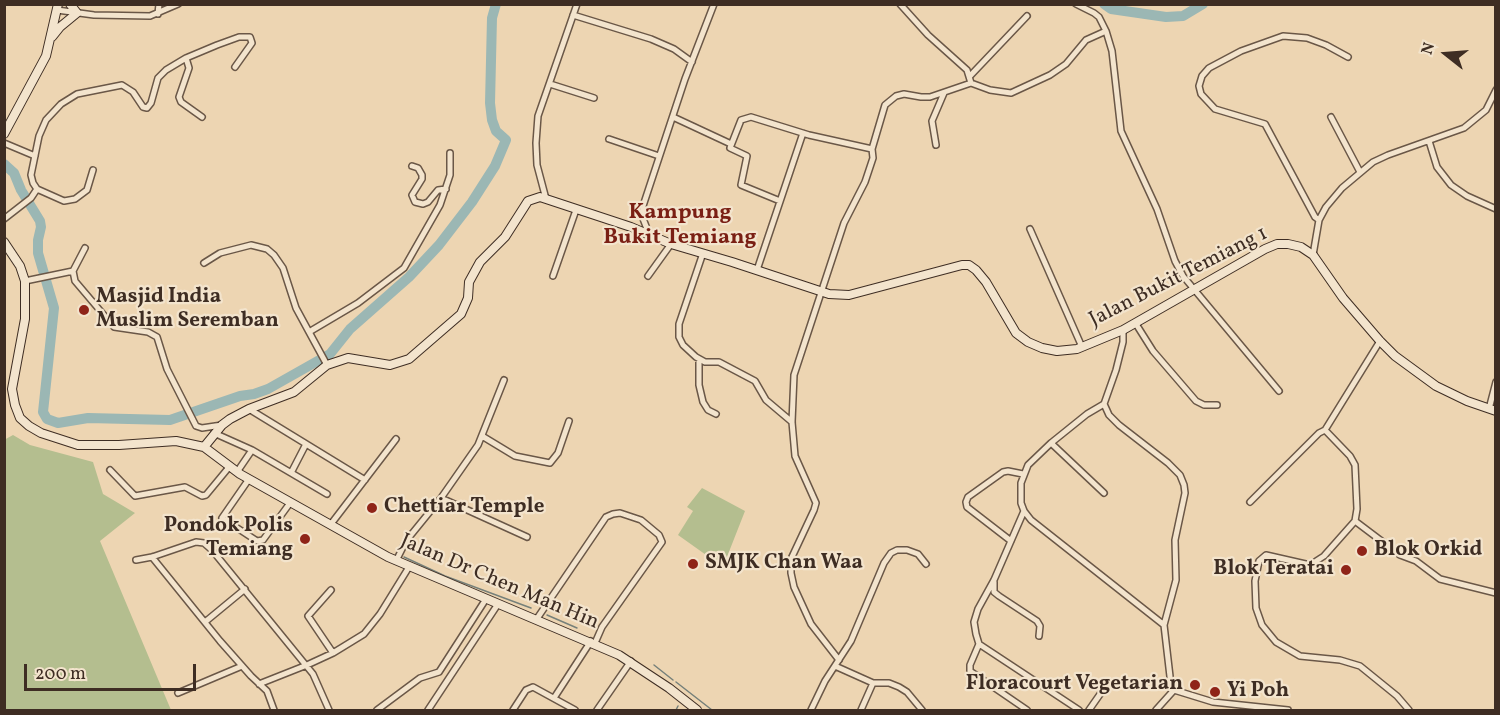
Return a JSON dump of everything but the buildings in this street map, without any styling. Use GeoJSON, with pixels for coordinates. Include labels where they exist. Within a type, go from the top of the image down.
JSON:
{"type":"FeatureCollection","features":[{"type":"Feature","properties":{"kind":"street"},"geometry":{"type":"LineString","coordinates":[[70,4],[77,9]]}},
{"type":"Feature","properties":{"kind":"street"},"geometry":{"type":"LineString","coordinates":[[158,14],[159,4]]}},
{"type":"Feature","properties":{"kind":"street"},"geometry":{"type":"LineString","coordinates":[[4,134],[46,56],[57,7],[109,16],[150,16],[178,4]]}},
{"type":"Feature","properties":{"kind":"street"},"geometry":{"type":"LineString","coordinates":[[546,199],[537,165],[538,116],[577,4]]}},
{"type":"Feature","properties":{"kind":"street"},"geometry":{"type":"LineString","coordinates":[[635,229],[642,216],[659,156],[714,4]]}},
{"type":"Feature","properties":{"kind":"street"},"geometry":{"type":"LineString","coordinates":[[900,4],[967,70],[971,84]]}},
{"type":"Feature","properties":{"kind":"street"},"geometry":{"type":"LineString","coordinates":[[1076,4],[1099,17],[1106,31],[1112,51],[1121,130],[1157,209],[1175,261],[1193,291],[1279,391]]}},
{"type":"Feature","properties":{"kind":"street"},"geometry":{"type":"LineString","coordinates":[[51,38],[77,9]]}},
{"type":"Feature","properties":{"kind":"street"},"geometry":{"type":"LineString","coordinates":[[573,15],[651,39],[684,55],[692,62]]}},
{"type":"Feature","properties":{"kind":"street"},"geometry":{"type":"LineString","coordinates":[[970,76],[1027,15]]}},
{"type":"Feature","properties":{"kind":"street"},"geometry":{"type":"LineString","coordinates":[[839,660],[811,624],[797,594],[791,573],[791,559],[816,503],[795,456],[792,422],[794,375],[844,223],[865,182],[885,105],[891,98],[904,94],[924,98],[971,84],[1011,93],[1058,70],[1086,40],[1106,31]]}},
{"type":"Feature","properties":{"kind":"street"},"geometry":{"type":"LineString","coordinates":[[1319,220],[1315,217],[1265,124],[1215,109],[1201,94],[1199,86],[1202,75],[1209,68],[1241,51],[1283,36],[1307,38],[1348,57]]}},
{"type":"Feature","properties":{"kind":"street"},"geometry":{"type":"LineString","coordinates":[[93,170],[87,190],[75,199],[64,201],[37,189],[33,183],[31,174],[39,136],[46,120],[61,104],[77,94],[122,85],[133,92],[143,107],[147,108],[152,103],[158,78],[186,58],[238,37],[250,37],[252,43],[235,67]]}},
{"type":"Feature","properties":{"kind":"street"},"geometry":{"type":"LineString","coordinates":[[186,58],[189,68],[179,97],[181,102],[202,117]]}},
{"type":"Feature","properties":{"kind":"street"},"geometry":{"type":"LineString","coordinates":[[550,84],[594,98]]}},
{"type":"Feature","properties":{"kind":"street"},"geometry":{"type":"LineString","coordinates":[[1496,90],[1486,110],[1464,128],[1388,155],[1360,172],[1333,198],[1319,220],[1313,255],[1343,298],[1380,341],[1395,356],[1436,386],[1492,410],[1496,382]]}},
{"type":"Feature","properties":{"kind":"street"},"geometry":{"type":"LineString","coordinates":[[936,145],[932,122],[944,93]]}},
{"type":"Feature","properties":{"kind":"street"},"geometry":{"type":"LineString","coordinates":[[673,117],[731,144]]}},
{"type":"Feature","properties":{"kind":"street"},"geometry":{"type":"LineString","coordinates":[[780,201],[741,185],[747,156],[730,150],[741,120],[751,117],[803,133],[872,148]]}},
{"type":"Feature","properties":{"kind":"street"},"geometry":{"type":"LineString","coordinates":[[1331,117],[1360,172]]}},
{"type":"Feature","properties":{"kind":"street"},"geometry":{"type":"LineString","coordinates":[[757,270],[803,133]]}},
{"type":"Feature","properties":{"kind":"street"},"geometry":{"type":"LineString","coordinates":[[609,139],[659,156]]}},
{"type":"Feature","properties":{"kind":"street"},"geometry":{"type":"LineString","coordinates":[[1429,141],[1437,167],[1451,185],[1467,196],[1496,209]]}},
{"type":"Feature","properties":{"kind":"street"},"geometry":{"type":"LineString","coordinates":[[4,143],[35,156]]}},
{"type":"Feature","properties":{"kind":"street"},"geometry":{"type":"LineString","coordinates":[[309,332],[358,303],[404,268],[446,189],[450,175],[450,153]]}},
{"type":"Feature","properties":{"kind":"street"},"geometry":{"type":"LineString","coordinates":[[412,166],[418,168],[422,175],[412,195],[415,202],[423,204],[428,202],[438,190],[446,189]]}},
{"type":"Feature","properties":{"kind":"street"},"geometry":{"type":"LineString","coordinates":[[4,219],[24,205],[37,189]]}},
{"type":"Feature","properties":{"kind":"street"},"geometry":{"type":"LineString","coordinates":[[85,248],[73,271],[75,281],[114,327],[148,332],[157,337],[167,369],[199,428],[222,424],[249,409],[294,392],[327,365],[348,358],[390,365],[409,359],[461,314],[468,298],[472,274],[480,262],[505,237],[522,208],[532,198],[546,199]]}},
{"type":"Feature","properties":{"kind":"street","name":"Jalan Bukit Temiang 1"},"geometry":{"type":"LineString","coordinates":[[546,199],[635,229],[671,244],[822,292],[849,295],[962,265],[969,266],[976,270],[986,282],[1016,333],[1028,342],[1057,351],[1070,351],[1082,347],[1136,324],[1277,244],[1300,247],[1313,255]]}},
{"type":"Feature","properties":{"kind":"street"},"geometry":{"type":"LineString","coordinates":[[553,276],[576,210]]}},
{"type":"Feature","properties":{"kind":"street"},"geometry":{"type":"LineString","coordinates":[[642,216],[650,236]]}},
{"type":"Feature","properties":{"kind":"street"},"geometry":{"type":"LineString","coordinates":[[1030,229],[1082,347]]}},
{"type":"Feature","properties":{"kind":"street","name":"Jalan Dr Chen Man Hin"},"geometry":{"type":"LineString","coordinates":[[4,242],[20,266],[25,281],[25,319],[12,389],[15,405],[20,418],[41,433],[78,444],[119,445],[176,441],[204,447],[249,480],[396,561],[593,642],[631,661],[669,688],[685,707],[697,711]]}},
{"type":"Feature","properties":{"kind":"street"},"geometry":{"type":"LineString","coordinates":[[648,276],[671,244]]}},
{"type":"Feature","properties":{"kind":"street"},"geometry":{"type":"LineString","coordinates":[[204,264],[220,253],[252,245],[267,249],[283,268],[296,308],[327,365]]}},
{"type":"Feature","properties":{"kind":"street"},"geometry":{"type":"LineString","coordinates":[[703,253],[677,332],[683,345],[705,362],[719,362],[755,381],[766,400],[792,422]]}},
{"type":"Feature","properties":{"kind":"street"},"geometry":{"type":"LineString","coordinates":[[25,281],[73,271]]}},
{"type":"Feature","properties":{"kind":"street"},"geometry":{"type":"LineString","coordinates":[[1136,324],[1153,351],[1196,401],[1204,405],[1217,405]]}},
{"type":"Feature","properties":{"kind":"street"},"geometry":{"type":"LineString","coordinates":[[1123,330],[1123,342],[1116,370],[1104,404],[1087,414],[1028,465],[1023,474],[1020,493],[1024,511],[1031,520],[1164,625]]}},
{"type":"Feature","properties":{"kind":"street"},"geometry":{"type":"LineString","coordinates":[[1250,502],[1319,433],[1325,430],[1380,341]]}},
{"type":"Feature","properties":{"kind":"street"},"geometry":{"type":"LineString","coordinates":[[699,359],[699,385],[703,402],[708,410],[716,414]]}},
{"type":"Feature","properties":{"kind":"street"},"geometry":{"type":"LineString","coordinates":[[396,561],[406,542],[441,498],[482,436],[504,380]]}},
{"type":"Feature","properties":{"kind":"street"},"geometry":{"type":"LineString","coordinates":[[1104,404],[1109,415],[1119,425],[1180,475],[1184,485],[1185,493],[1175,540],[1176,580],[1164,625],[1171,685],[1177,692],[1213,702],[1288,711]]}},
{"type":"Feature","properties":{"kind":"street"},"geometry":{"type":"LineString","coordinates":[[249,409],[365,480]]}},
{"type":"Feature","properties":{"kind":"street"},"geometry":{"type":"LineString","coordinates":[[482,436],[515,456],[550,463],[558,453],[569,421]]}},
{"type":"Feature","properties":{"kind":"street"},"geometry":{"type":"LineString","coordinates":[[204,447],[222,424]]}},
{"type":"Feature","properties":{"kind":"street"},"geometry":{"type":"LineString","coordinates":[[1325,430],[1350,456],[1355,465],[1357,509],[1355,521],[1324,556],[1310,565],[1266,555],[1262,557],[1258,561],[1256,581],[1255,597],[1258,617],[1266,631],[1285,649],[1300,656],[1340,660],[1360,666],[1397,696],[1409,711]]}},
{"type":"Feature","properties":{"kind":"street"},"geometry":{"type":"LineString","coordinates":[[214,433],[252,450],[327,494]]}},
{"type":"Feature","properties":{"kind":"street"},"geometry":{"type":"LineString","coordinates":[[331,524],[396,439]]}},
{"type":"Feature","properties":{"kind":"street"},"geometry":{"type":"LineString","coordinates":[[1051,443],[1104,493]]}},
{"type":"Feature","properties":{"kind":"street"},"geometry":{"type":"LineString","coordinates":[[291,473],[306,444]]}},
{"type":"Feature","properties":{"kind":"street"},"geometry":{"type":"LineString","coordinates":[[110,470],[135,496],[185,487],[202,496],[206,495],[252,450]]}},
{"type":"Feature","properties":{"kind":"street"},"geometry":{"type":"LineString","coordinates":[[1011,541],[967,507],[966,502],[968,497],[1003,472],[1023,474]]}},
{"type":"Feature","properties":{"kind":"street"},"geometry":{"type":"LineString","coordinates":[[249,480],[222,518],[257,541],[263,540],[290,503]]}},
{"type":"Feature","properties":{"kind":"street"},"geometry":{"type":"LineString","coordinates":[[441,498],[527,537]]}},
{"type":"Feature","properties":{"kind":"street"},"geometry":{"type":"LineString","coordinates":[[1024,511],[994,580],[978,609],[974,622],[979,644],[970,665],[970,671],[1027,711]]}},
{"type":"Feature","properties":{"kind":"street"},"geometry":{"type":"LineString","coordinates":[[536,620],[606,517],[620,513],[641,520],[660,536],[662,542],[554,698]]}},
{"type":"Feature","properties":{"kind":"street"},"geometry":{"type":"LineString","coordinates":[[1355,521],[1400,555],[1416,561],[1440,579],[1496,593]]}},
{"type":"Feature","properties":{"kind":"street"},"geometry":{"type":"LineString","coordinates":[[136,560],[152,558],[196,542],[204,543],[245,589],[314,674],[329,711]]}},
{"type":"Feature","properties":{"kind":"street"},"geometry":{"type":"LineString","coordinates":[[811,711],[825,681],[860,624],[884,563],[891,553],[897,550],[907,550],[918,554],[926,564]]}},
{"type":"Feature","properties":{"kind":"street"},"geometry":{"type":"LineString","coordinates":[[152,558],[242,666],[267,691],[274,711]]}},
{"type":"Feature","properties":{"kind":"street"},"geometry":{"type":"LineString","coordinates":[[259,684],[333,653],[364,634],[380,614],[409,567]]}},
{"type":"Feature","properties":{"kind":"street"},"geometry":{"type":"LineString","coordinates":[[994,580],[994,592],[1037,621],[1040,626],[1039,636]]}},
{"type":"Feature","properties":{"kind":"street"},"geometry":{"type":"LineString","coordinates":[[205,622],[245,589]]}},
{"type":"Feature","properties":{"kind":"street"},"geometry":{"type":"LineString","coordinates":[[331,590],[308,616],[333,653]]}},
{"type":"Feature","properties":{"kind":"street"},"geometry":{"type":"LineString","coordinates":[[377,711],[420,678],[439,672],[486,599]]}},
{"type":"Feature","properties":{"kind":"street"},"geometry":{"type":"LineString","coordinates":[[428,711],[498,604]]}},
{"type":"Feature","properties":{"kind":"street"},"geometry":{"type":"LineString","coordinates":[[979,644],[1079,711]]}},
{"type":"Feature","properties":{"kind":"street"},"geometry":{"type":"LineString","coordinates":[[597,711],[631,661]]}},
{"type":"Feature","properties":{"kind":"street"},"geometry":{"type":"LineString","coordinates":[[178,693],[242,666]]}},
{"type":"Feature","properties":{"kind":"street"},"geometry":{"type":"LineString","coordinates":[[835,666],[873,683],[889,683],[899,687],[908,692],[921,711]]}},
{"type":"Feature","properties":{"kind":"street"},"geometry":{"type":"LineString","coordinates":[[861,711],[873,683]]}},
{"type":"Feature","properties":{"kind":"street"},"geometry":{"type":"LineString","coordinates":[[513,711],[530,687],[576,711]]}},
{"type":"Feature","properties":{"kind":"street"},"geometry":{"type":"LineString","coordinates":[[1089,711],[1103,690]]}},
{"type":"Feature","properties":{"kind":"street"},"geometry":{"type":"LineString","coordinates":[[1156,711],[1174,690]]}},
{"type":"Feature","properties":{"kind":"street"},"geometry":{"type":"LineString","coordinates":[[1210,711],[1213,702]]}},
{"type":"Feature","properties":{"kind":"green space"},"geometry":{"type":"Polygon","coordinates":[[[13,435],[30,445],[93,462],[103,494],[135,513],[100,541],[171,710],[5,710],[4,440],[13,435]]]}},
{"type":"Feature","properties":{"kind":"green space"},"geometry":{"type":"Polygon","coordinates":[[[702,488],[745,511],[723,567],[678,535],[693,511],[687,507],[702,488]]]}},
{"type":"Feature","properties":{"kind":"waterway"},"geometry":{"type":"LineString","coordinates":[[4,164],[14,173],[21,190],[40,221],[38,253],[54,308],[43,412],[47,419],[58,423],[88,418],[170,420],[240,396],[254,394],[268,389],[330,354],[350,329],[409,277],[439,245],[472,202],[495,166],[506,140],[496,131],[490,103],[492,18],[496,4]]}},
{"type":"Feature","properties":{"kind":"waterway"},"geometry":{"type":"LineString","coordinates":[[1104,4],[1111,9],[1166,17],[1183,16],[1203,4]]}},
{"type":"Feature","properties":{"kind":"waterway"},"geometry":{"type":"LineString","coordinates":[[404,557],[445,576],[531,608]]}},
{"type":"Feature","properties":{"kind":"waterway"},"geometry":{"type":"LineString","coordinates":[[547,615],[577,628]]}},
{"type":"Feature","properties":{"kind":"waterway"},"geometry":{"type":"LineString","coordinates":[[654,665],[673,680]]}},
{"type":"Feature","properties":{"kind":"waterway"},"geometry":{"type":"LineString","coordinates":[[676,682],[712,710]]}},
{"type":"Feature","properties":{"kind":"waterway"},"geometry":{"type":"LineString","coordinates":[[676,710],[678,706]]}},
{"type":"Feature","properties":{"kind":"place","name":"Masjid India Muslim Seremban"},"geometry":{"type":"Point","coordinates":[84,310]}},
{"type":"Feature","properties":{"kind":"place","name":"Chettiar Temple"},"geometry":{"type":"Point","coordinates":[372,508]}},
{"type":"Feature","properties":{"kind":"place","name":"Pondok Polis Temiang"},"geometry":{"type":"Point","coordinates":[305,539]}},
{"type":"Feature","properties":{"kind":"place","name":"Blok Orkid"},"geometry":{"type":"Point","coordinates":[1362,551]}},
{"type":"Feature","properties":{"kind":"place","name":"SMJK Chan Waa"},"geometry":{"type":"Point","coordinates":[693,564]}},
{"type":"Feature","properties":{"kind":"place","name":"Blok Teratai"},"geometry":{"type":"Point","coordinates":[1346,570]}},
{"type":"Feature","properties":{"kind":"place","name":"Floracourt Vegetarian"},"geometry":{"type":"Point","coordinates":[1195,685]}},
{"type":"Feature","properties":{"kind":"place","name":"Yi Poh"},"geometry":{"type":"Point","coordinates":[1215,692]}},
{"type":"Feature","properties":{"kind":"district","name":"Kampung Bukit Temiang"},"geometry":{"type":"Point","coordinates":[680,226]}}]}
